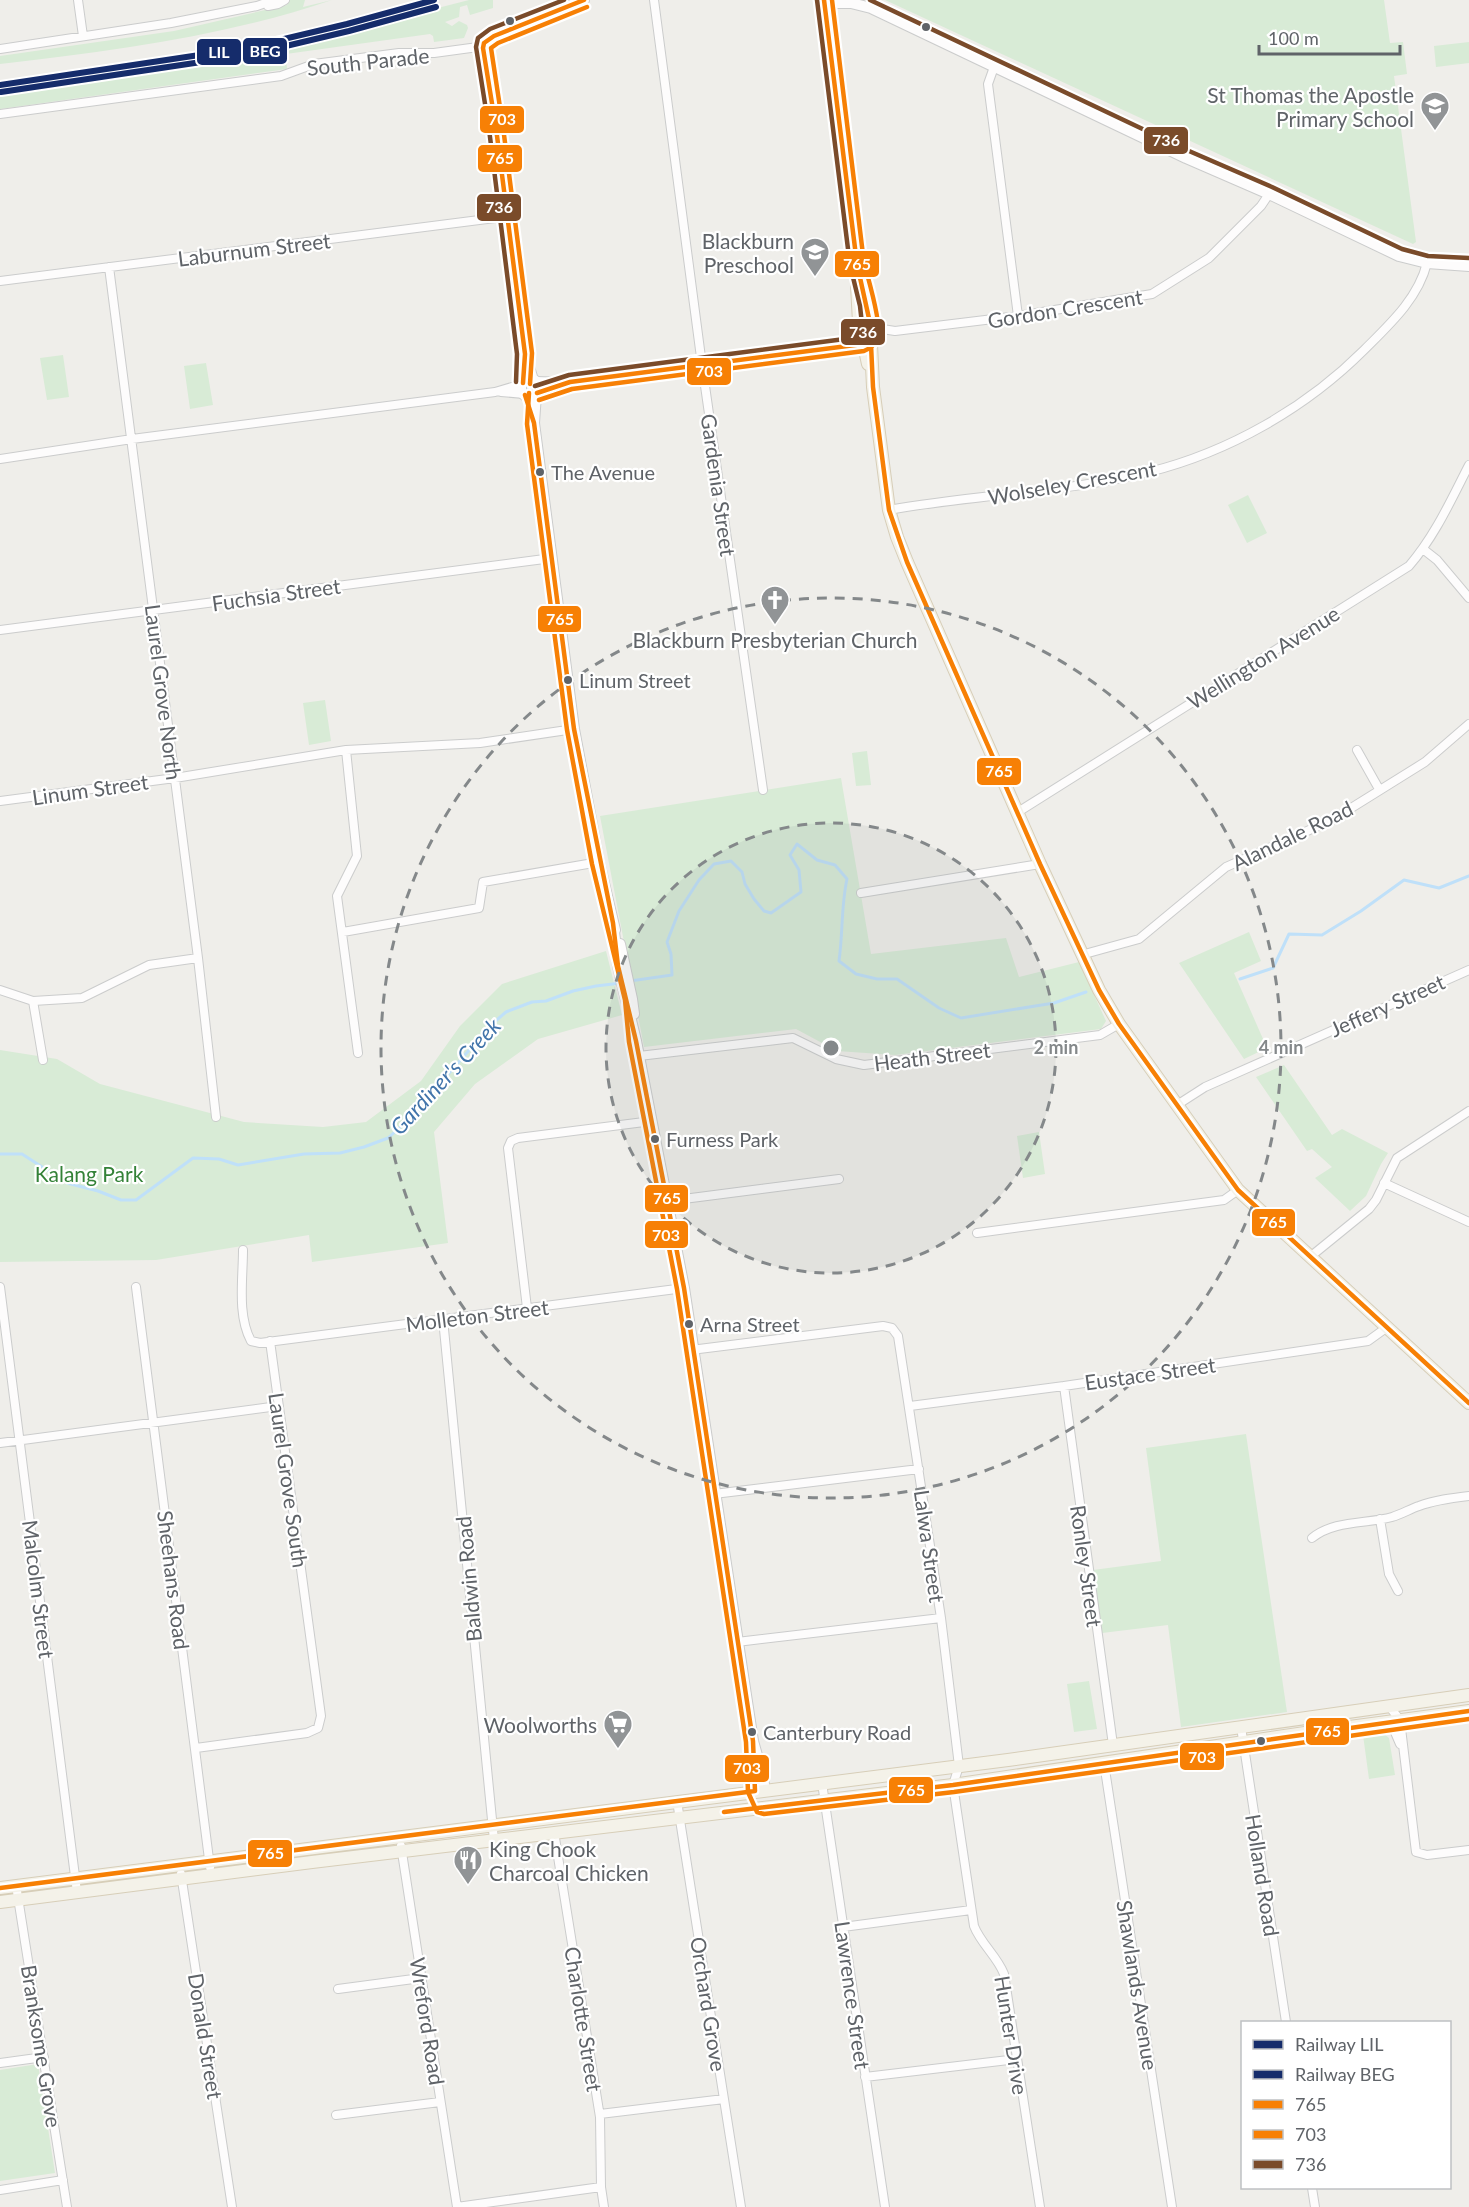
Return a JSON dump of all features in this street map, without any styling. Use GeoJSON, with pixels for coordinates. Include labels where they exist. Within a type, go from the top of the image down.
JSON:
{"type":"FeatureCollection","features":[{"type":"Feature","properties":{"kind":"main road"},"geometry":{"type":"LineString","coordinates":[[824,1],[857,264],[870,323],[873,387],[889,510],[900,545],[1040,864],[1099,990],[1119,1024],[1238,1190],[1469,1403]]}},
{"type":"Feature","properties":{"kind":"main road"},"geometry":{"type":"LineString","coordinates":[[857,264],[858,301],[870,343]]}},
{"type":"Feature","properties":{"kind":"main road"},"geometry":{"type":"LineString","coordinates":[[0,1888],[959,1766],[1469,1695]]}},
{"type":"Feature","properties":{"kind":"main road"},"geometry":{"type":"LineString","coordinates":[[0,1902],[210,1874],[953,1785],[1469,1711]]}},
{"type":"Feature","properties":{"kind":"main road"},"geometry":{"type":"LineString","coordinates":[[1110,1762],[1113,1745]]}},
{"type":"Feature","properties":{"kind":"main road"},"geometry":{"type":"LineString","coordinates":[[760,1791],[763,1807]]}},
{"type":"Feature","properties":{"kind":"street"},"geometry":{"type":"LineString","coordinates":[[78,0],[83,36]]}},
{"type":"Feature","properties":{"kind":"street"},"geometry":{"type":"LineString","coordinates":[[0,49],[171,23],[274,0]]}},
{"type":"Feature","properties":{"kind":"street"},"geometry":{"type":"LineString","coordinates":[[244,8],[278,4],[285,0]]}},
{"type":"Feature","properties":{"kind":"street","name":"South Parade"},"geometry":{"type":"LineString","coordinates":[[0,114],[281,76],[314,64],[399,53],[434,53],[478,47],[494,36],[584,0]]}},
{"type":"Feature","properties":{"kind":"street","name":"Gardenia Street"},"geometry":{"type":"LineString","coordinates":[[654,0],[702,365],[762,790]]}},
{"type":"Feature","properties":{"kind":"street"},"geometry":{"type":"LineString","coordinates":[[859,0],[871,8],[994,67],[1399,256],[1426,263],[1469,266]]}},
{"type":"Feature","properties":{"kind":"street"},"geometry":{"type":"LineString","coordinates":[[824,1],[851,3],[871,8]]}},
{"type":"Feature","properties":{"kind":"street"},"geometry":{"type":"LineString","coordinates":[[484,43],[574,729],[684,1288],[691,1350],[737,1642],[753,1741],[762,1773],[760,1791]]}},
{"type":"Feature","properties":{"kind":"street"},"geometry":{"type":"LineString","coordinates":[[994,67],[988,84],[1018,316]]}},
{"type":"Feature","properties":{"kind":"street","name":"Gordon Crescent"},"geometry":{"type":"LineString","coordinates":[[870,323],[876,328],[895,331],[1018,316],[1152,294],[1209,258],[1261,206],[1269,194]]}},
{"type":"Feature","properties":{"kind":"street","name":"Laburnum Street"},"geometry":{"type":"LineString","coordinates":[[0,281],[508,216]]}},
{"type":"Feature","properties":{"kind":"street","name":"Wolseley Crescent"},"geometry":{"type":"LineString","coordinates":[[889,510],[1060,488],[1150,472],[1222,447],[1287,412],[1346,367],[1391,322],[1418,288],[1426,263]]}},
{"type":"Feature","properties":{"kind":"street","name":"Laurel Grove North"},"geometry":{"type":"LineString","coordinates":[[109,267],[198,958],[216,1117]]}},
{"type":"Feature","properties":{"kind":"street","name":"Gordon Crescent"},"geometry":{"type":"LineString","coordinates":[[870,343],[895,331]]}},
{"type":"Feature","properties":{"kind":"street"},"geometry":{"type":"LineString","coordinates":[[0,459],[132,439],[870,343]]}},
{"type":"Feature","properties":{"kind":"street","name":"Wellington Avenue"},"geometry":{"type":"LineString","coordinates":[[1018,812],[1409,566],[1423,549],[1469,465]]}},
{"type":"Feature","properties":{"kind":"street"},"geometry":{"type":"LineString","coordinates":[[1423,549],[1437,560],[1469,598]]}},
{"type":"Feature","properties":{"kind":"street","name":"Fuchsia Street"},"geometry":{"type":"LineString","coordinates":[[0,630],[552,558]]}},
{"type":"Feature","properties":{"kind":"street","name":"Alandale Road"},"geometry":{"type":"LineString","coordinates":[[1082,955],[1139,939],[1226,867],[1332,820],[1425,762],[1469,724]]}},
{"type":"Feature","properties":{"kind":"street","name":"Linum Street"},"geometry":{"type":"LineString","coordinates":[[0,801],[175,778],[346,750],[480,743],[574,729]]}},
{"type":"Feature","properties":{"kind":"street"},"geometry":{"type":"LineString","coordinates":[[346,750],[357,856],[337,896],[358,1053]]}},
{"type":"Feature","properties":{"kind":"street"},"geometry":{"type":"LineString","coordinates":[[1357,750],[1379,789]]}},
{"type":"Feature","properties":{"kind":"street"},"geometry":{"type":"LineString","coordinates":[[343,932],[479,908],[483,882],[599,862]]}},
{"type":"Feature","properties":{"kind":"street"},"geometry":{"type":"LineString","coordinates":[[861,893],[1040,864]]}},
{"type":"Feature","properties":{"kind":"street"},"geometry":{"type":"LineString","coordinates":[[0,990],[33,1001],[82,998],[149,965],[198,958]]}},
{"type":"Feature","properties":{"kind":"street","name":"Jeffery Street"},"geometry":{"type":"LineString","coordinates":[[1177,1105],[1205,1087],[1469,970]]}},
{"type":"Feature","properties":{"kind":"street"},"geometry":{"type":"LineString","coordinates":[[33,1001],[43,1060]]}},
{"type":"Feature","properties":{"kind":"street","name":"Heath Street"},"geometry":{"type":"LineString","coordinates":[[639,1056],[793,1038],[836,1059],[864,1065],[1100,1035],[1119,1024]]}},
{"type":"Feature","properties":{"kind":"street"},"geometry":{"type":"LineString","coordinates":[[1310,1257],[1369,1209],[1376,1200],[1397,1158],[1469,1111]]}},
{"type":"Feature","properties":{"kind":"street"},"geometry":{"type":"LineString","coordinates":[[527,1308],[508,1148],[512,1141],[518,1138],[652,1121]]}},
{"type":"Feature","properties":{"kind":"street"},"geometry":{"type":"LineString","coordinates":[[668,1201],[839,1179]]}},
{"type":"Feature","properties":{"kind":"street"},"geometry":{"type":"LineString","coordinates":[[1384,1183],[1469,1222]]}},
{"type":"Feature","properties":{"kind":"street"},"geometry":{"type":"LineString","coordinates":[[977,1233],[1224,1200],[1238,1190]]}},
{"type":"Feature","properties":{"kind":"street"},"geometry":{"type":"LineString","coordinates":[[243,1250],[242,1300],[246,1332],[251,1341],[260,1343],[270,1341]]}},
{"type":"Feature","properties":{"kind":"street","name":"Malcolm Street"},"geometry":{"type":"LineString","coordinates":[[0,1287],[77,1892]]}},
{"type":"Feature","properties":{"kind":"street","name":"Sheehans Road"},"geometry":{"type":"LineString","coordinates":[[136,1287],[196,1748],[210,1874]]}},
{"type":"Feature","properties":{"kind":"street","name":"Molleton Street"},"geometry":{"type":"LineString","coordinates":[[270,1341],[684,1288]]}},
{"type":"Feature","properties":{"kind":"street","name":"Baldwin Road"},"geometry":{"type":"LineString","coordinates":[[443,1318],[494,1840]]}},
{"type":"Feature","properties":{"kind":"street","name":"Lalwa Street"},"geometry":{"type":"LineString","coordinates":[[691,1350],[883,1326],[892,1328],[898,1336],[941,1618],[959,1766]]}},
{"type":"Feature","properties":{"kind":"street","name":"Eustace Street"},"geometry":{"type":"LineString","coordinates":[[910,1406],[1064,1386],[1368,1341],[1386,1328]]}},
{"type":"Feature","properties":{"kind":"street","name":"Laurel Grove South"},"geometry":{"type":"LineString","coordinates":[[196,1748],[306,1734],[318,1728],[321,1716],[270,1341]]}},
{"type":"Feature","properties":{"kind":"street","name":"Ronley Street"},"geometry":{"type":"LineString","coordinates":[[1064,1386],[1113,1745]]}},
{"type":"Feature","properties":{"kind":"street"},"geometry":{"type":"LineString","coordinates":[[0,1443],[278,1406]]}},
{"type":"Feature","properties":{"kind":"street"},"geometry":{"type":"LineString","coordinates":[[714,1494],[919,1469]]}},
{"type":"Feature","properties":{"kind":"street"},"geometry":{"type":"LineString","coordinates":[[1312,1538],[1318,1533],[1336,1527],[1380,1520],[1419,1506],[1469,1496]]}},
{"type":"Feature","properties":{"kind":"street"},"geometry":{"type":"LineString","coordinates":[[1380,1520],[1389,1574],[1398,1590]]}},
{"type":"Feature","properties":{"kind":"street"},"geometry":{"type":"LineString","coordinates":[[737,1642],[941,1618]]}},
{"type":"Feature","properties":{"kind":"street"},"geometry":{"type":"LineString","coordinates":[[1389,1706],[1403,1753],[1416,1852],[1427,1855],[1469,1850]]}},
{"type":"Feature","properties":{"kind":"street","name":"Holland Road"},"geometry":{"type":"LineString","coordinates":[[1241,1727],[1286,2021]]}},
{"type":"Feature","properties":{"kind":"street","name":"Shawlands Avenue"},"geometry":{"type":"LineString","coordinates":[[1110,1762],[1172,2207]]}},
{"type":"Feature","properties":{"kind":"street","name":"Hunter Drive"},"geometry":{"type":"LineString","coordinates":[[959,1766],[953,1785],[971,1910],[979,1939],[1000,1962],[1005,1974],[1040,2207]]}},
{"type":"Feature","properties":{"kind":"street","name":"Lawrence Street"},"geometry":{"type":"LineString","coordinates":[[822,1783],[885,2207]]}},
{"type":"Feature","properties":{"kind":"street","name":"Orchard Grove"},"geometry":{"type":"LineString","coordinates":[[677,1801],[741,2207]]}},
{"type":"Feature","properties":{"kind":"street","name":"Charlotte Street"},"geometry":{"type":"LineString","coordinates":[[554,1833],[600,2114],[600,2187],[604,2207]]}},
{"type":"Feature","properties":{"kind":"street","name":"Wreford Road"},"geometry":{"type":"LineString","coordinates":[[399,1836],[457,2207]]}},
{"type":"Feature","properties":{"kind":"street","name":"Donald Street"},"geometry":{"type":"LineString","coordinates":[[180,1865],[232,2207]]}},
{"type":"Feature","properties":{"kind":"street","name":"Branksome Grove"},"geometry":{"type":"LineString","coordinates":[[16,1886],[67,2207]]}},
{"type":"Feature","properties":{"kind":"street"},"geometry":{"type":"LineString","coordinates":[[843,1928],[971,1910]]}},
{"type":"Feature","properties":{"kind":"street"},"geometry":{"type":"LineString","coordinates":[[338,1989],[421,1978]]}},
{"type":"Feature","properties":{"kind":"street"},"geometry":{"type":"LineString","coordinates":[[0,2063],[44,2057]]}},
{"type":"Feature","properties":{"kind":"street"},"geometry":{"type":"LineString","coordinates":[[865,2077],[1017,2059]]}},
{"type":"Feature","properties":{"kind":"street"},"geometry":{"type":"LineString","coordinates":[[600,2114],[724,2099]]}},
{"type":"Feature","properties":{"kind":"street"},"geometry":{"type":"LineString","coordinates":[[336,2115],[440,2102]]}},
{"type":"Feature","properties":{"kind":"street"},"geometry":{"type":"LineString","coordinates":[[0,2190],[63,2181]]}},
{"type":"Feature","properties":{"kind":"street"},"geometry":{"type":"LineString","coordinates":[[457,2207],[600,2187]]}},
{"type":"Feature","properties":{"kind":"street"},"geometry":{"type":"LineString","coordinates":[[1312,2189],[1315,2207]]}},
{"type":"Feature","properties":{"kind":"green space"},"geometry":{"type":"Polygon","coordinates":[[[289,0],[305,0],[303,7],[332,0],[292,13],[210,33],[126,48],[0,64],[0,56],[174,31],[287,5],[289,0]]]}},
{"type":"Feature","properties":{"kind":"green space"},"geometry":{"type":"Polygon","coordinates":[[[469,0],[493,0],[493,8],[470,15],[467,5],[460,7],[459,17],[445,22],[452,26],[459,21],[467,25],[464,38],[434,42],[430,34],[286,54],[287,69],[0,109],[0,93],[258,54],[469,0]]]}},
{"type":"Feature","properties":{"kind":"green space"},"geometry":{"type":"Polygon","coordinates":[[[885,0],[1384,0],[1390,43],[1403,42],[1407,74],[1394,76],[1416,242],[1413,244],[885,0]]]}},
{"type":"Feature","properties":{"kind":"green space"},"geometry":{"type":"Polygon","coordinates":[[[1469,42],[1469,63],[1436,67],[1434,46],[1469,42]]]}},
{"type":"Feature","properties":{"kind":"green space"},"geometry":{"type":"Polygon","coordinates":[[[63,355],[69,397],[47,400],[40,358],[63,355]]]}},
{"type":"Feature","properties":{"kind":"green space"},"geometry":{"type":"Polygon","coordinates":[[[206,363],[213,405],[190,409],[184,366],[206,363]]]}},
{"type":"Feature","properties":{"kind":"green space"},"geometry":{"type":"Polygon","coordinates":[[[1248,495],[1267,533],[1247,543],[1228,505],[1248,495]]]}},
{"type":"Feature","properties":{"kind":"green space"},"geometry":{"type":"Polygon","coordinates":[[[325,700],[331,741],[309,745],[303,703],[325,700]]]}},
{"type":"Feature","properties":{"kind":"green space"},"geometry":{"type":"Polygon","coordinates":[[[867,751],[871,785],[856,786],[852,753],[867,751]]]}},
{"type":"Feature","properties":{"kind":"green space"},"geometry":{"type":"Polygon","coordinates":[[[841,778],[871,954],[1006,938],[1019,977],[1079,962],[1106,1021],[1101,1029],[895,1055],[837,1051],[796,1029],[644,1047],[600,816],[841,778]]]}},
{"type":"Feature","properties":{"kind":"green space"},"geometry":{"type":"Polygon","coordinates":[[[1249,932],[1261,961],[1234,973],[1267,1048],[1244,1059],[1179,963],[1249,932]]]}},
{"type":"Feature","properties":{"kind":"green space","name":"Kalang Park"},"geometry":{"type":"Polygon","coordinates":[[[606,951],[622,1015],[538,1039],[475,1084],[434,1132],[448,1243],[312,1262],[309,1235],[156,1260],[0,1262],[0,1050],[57,1059],[100,1084],[244,1122],[323,1127],[366,1122],[421,1081],[460,1026],[502,984],[606,951]]]}},
{"type":"Feature","properties":{"kind":"green space"},"geometry":{"type":"Polygon","coordinates":[[[1284,1065],[1332,1135],[1342,1129],[1388,1153],[1366,1196],[1350,1211],[1315,1178],[1332,1167],[1312,1149],[1307,1151],[1256,1077],[1284,1065]]]}},
{"type":"Feature","properties":{"kind":"green space"},"geometry":{"type":"Polygon","coordinates":[[[1039,1132],[1045,1174],[1023,1178],[1017,1136],[1039,1132]]]}},
{"type":"Feature","properties":{"kind":"green space"},"geometry":{"type":"Polygon","coordinates":[[[1246,1434],[1287,1712],[1181,1727],[1168,1625],[1102,1633],[1093,1570],[1161,1561],[1146,1448],[1246,1434]]]}},
{"type":"Feature","properties":{"kind":"green space"},"geometry":{"type":"Polygon","coordinates":[[[1089,1681],[1097,1729],[1074,1732],[1067,1684],[1089,1681]]]}},
{"type":"Feature","properties":{"kind":"green space"},"geometry":{"type":"Polygon","coordinates":[[[1382,1732],[1389,1738],[1395,1775],[1369,1779],[1363,1735],[1382,1732]]]}},
{"type":"Feature","properties":{"kind":"green space"},"geometry":{"type":"Polygon","coordinates":[[[38,2064],[55,2173],[0,2181],[0,2070],[38,2064]]]}},
{"type":"Feature","properties":{"kind":"waterway","name":"Gardiner's Creek"},"geometry":{"type":"LineString","coordinates":[[630,981],[672,975],[671,954],[667,942],[679,911],[699,880],[714,864],[731,861],[742,872],[745,884],[764,911],[771,913],[801,892],[799,870],[790,855],[797,844],[817,860],[835,865],[847,879],[839,961],[856,974],[877,979],[897,979],[939,1008],[961,1018],[1054,1003],[1086,992]]}},
{"type":"Feature","properties":{"kind":"waterway"},"geometry":{"type":"LineString","coordinates":[[1240,979],[1273,968],[1289,934],[1322,935],[1404,880],[1439,888],[1469,876]]}},
{"type":"Feature","properties":{"kind":"waterway","name":"Gardiner's Creek"},"geometry":{"type":"LineString","coordinates":[[0,1154],[22,1154],[67,1183],[121,1200],[136,1200],[193,1158],[219,1159],[238,1165],[304,1154],[340,1153],[364,1147],[388,1138],[408,1120],[492,1024],[506,1012],[573,991],[621,983]]}},
{"type":"Feature","properties":{"kind":"rail line","name":"LIL"},"geometry":{"type":"LineString","coordinates":[[0,85],[246,48],[434,0]]}},
{"type":"Feature","properties":{"kind":"rail line","name":"BEG"},"geometry":{"type":"LineString","coordinates":[[1,92],[248,55],[436,7]]}},
{"type":"Feature","properties":{"kind":"transit line","name":"736"},"geometry":{"type":"LineString","coordinates":[[516,382],[517,354],[489,129],[476,47],[478,38],[490,29],[564,0]]}},
{"type":"Feature","properties":{"kind":"transit line","name":"765"},"geometry":{"type":"LineString","coordinates":[[523,383],[525,354],[496,128],[483,48],[484,43],[494,36],[584,0]]}},
{"type":"Feature","properties":{"kind":"transit line","name":"736"},"geometry":{"type":"LineString","coordinates":[[535,386],[569,375],[860,337],[863,333],[860,306],[850,265],[817,0]]}},
{"type":"Feature","properties":{"kind":"transit line","name":"765"},"geometry":{"type":"LineString","coordinates":[[824,0],[857,264],[870,323],[873,387],[889,510],[907,562],[1040,864],[1099,990],[1119,1024],[1238,1190],[1469,1403]]}},
{"type":"Feature","properties":{"kind":"transit line","name":"703"},"geometry":{"type":"LineString","coordinates":[[539,400],[572,389],[864,351],[877,341],[878,324],[864,263],[832,0]]}},
{"type":"Feature","properties":{"kind":"transit line","name":"736"},"geometry":{"type":"LineString","coordinates":[[870,0],[1402,249],[1428,256],[1469,258]]}},
{"type":"Feature","properties":{"kind":"transit line","name":"703"},"geometry":{"type":"LineString","coordinates":[[530,384],[532,353],[491,48],[498,43],[587,7]]}},
{"type":"Feature","properties":{"kind":"transit line","name":"765"},"geometry":{"type":"LineString","coordinates":[[537,393],[570,382],[863,344]]}},
{"type":"Feature","properties":{"kind":"transit line","name":"703"},"geometry":{"type":"LineString","coordinates":[[529,393],[527,424],[567,730],[592,864],[625,1000],[629,1042],[677,1289],[746,1742],[748,1792],[757,1812],[764,1814],[954,1792],[1469,1719]]}},
{"type":"Feature","properties":{"kind":"transit line","name":"765"},"geometry":{"type":"LineString","coordinates":[[0,1888],[755,1791],[753,1741],[684,1288],[636,1041],[618,966],[613,923],[574,729],[534,423],[525,395]]}},
{"type":"Feature","properties":{"kind":"transit line","name":"765"},"geometry":{"type":"LineString","coordinates":[[724,1812],[953,1785],[1469,1711]]}},
{"type":"Feature","properties":{"kind":"place","name":"St Thomas the Apostle Primary School"},"geometry":{"type":"Point","coordinates":[1435,132]}},
{"type":"Feature","properties":{"kind":"place","name":"Blackburn Preschool"},"geometry":{"type":"Point","coordinates":[815,278]}},
{"type":"Feature","properties":{"kind":"place","name":"The Avenue"},"geometry":{"type":"Point","coordinates":[540,472]}},
{"type":"Feature","properties":{"kind":"place","name":"Blackburn Presbyterian Church"},"geometry":{"type":"Point","coordinates":[775,626]}},
{"type":"Feature","properties":{"kind":"place","name":"Linum Street"},"geometry":{"type":"Point","coordinates":[568,680]}},
{"type":"Feature","properties":{"kind":"place","name":"Furness Park"},"geometry":{"type":"Point","coordinates":[655,1139]}},
{"type":"Feature","properties":{"kind":"place","name":"Arna Street"},"geometry":{"type":"Point","coordinates":[689,1324]}},
{"type":"Feature","properties":{"kind":"place","name":"Canterbury Road"},"geometry":{"type":"Point","coordinates":[752,1732]}},
{"type":"Feature","properties":{"kind":"place","name":"Woolworths"},"geometry":{"type":"Point","coordinates":[618,1750]}},
{"type":"Feature","properties":{"kind":"place","name":"King Chook Charcoal Chicken"},"geometry":{"type":"Point","coordinates":[468,1886]}}]}
